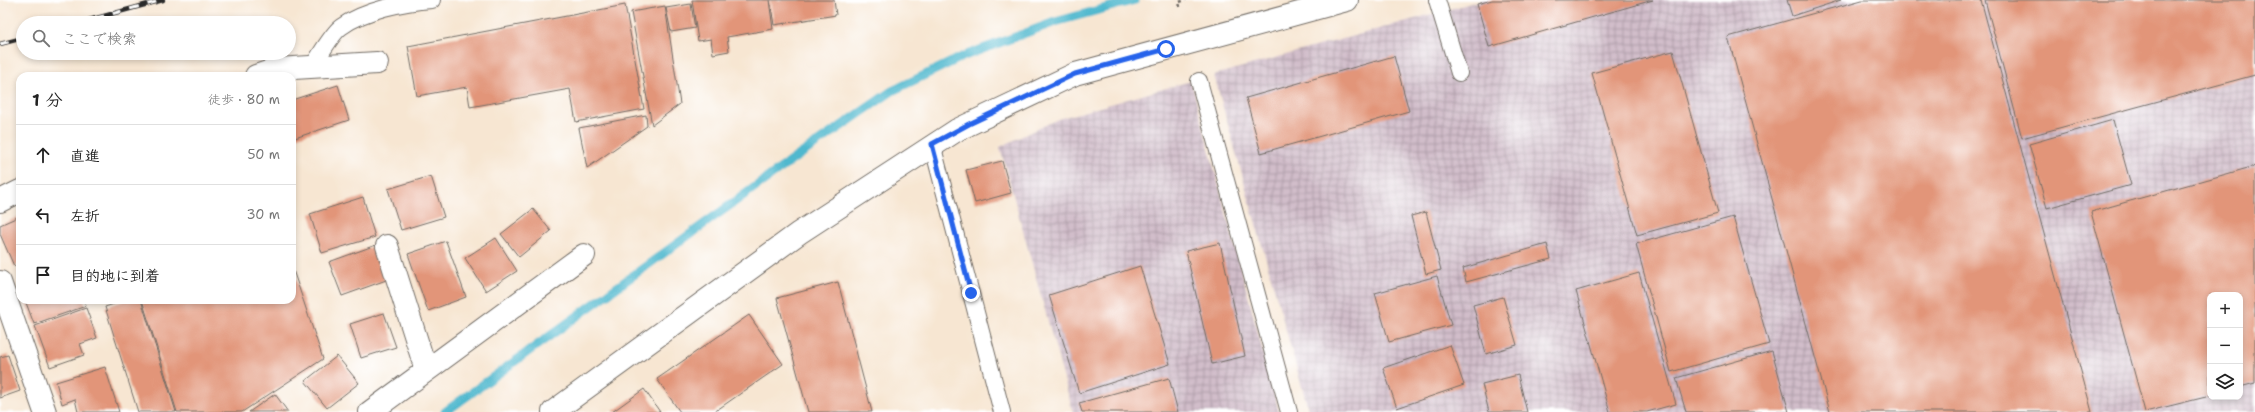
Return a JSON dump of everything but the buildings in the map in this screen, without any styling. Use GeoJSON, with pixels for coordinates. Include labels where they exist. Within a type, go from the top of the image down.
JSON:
{"type":"FeatureCollection","features":[{"type":"Feature","properties":{"kind":"street"},"geometry":{"type":"LineString","coordinates":[[553,412],[799,233],[932,144],[956,130],[1075,74],[1347,0]]}},
{"type":"Feature","properties":{"kind":"street"},"geometry":{"type":"LineString","coordinates":[[269,72],[278,69],[377,63]]}},
{"type":"Feature","properties":{"kind":"street"},"geometry":{"type":"LineString","coordinates":[[0,201],[16,193]]}},
{"type":"Feature","properties":{"kind":"street"},"geometry":{"type":"LineString","coordinates":[[387,246],[426,370]]}},
{"type":"Feature","properties":{"kind":"street"},"geometry":{"type":"LineString","coordinates":[[370,412],[584,255]]}},
{"type":"Feature","properties":{"kind":"street"},"geometry":{"type":"LineString","coordinates":[[0,282],[45,412]]}},
{"type":"Feature","properties":{"kind":"lane"},"geometry":{"type":"LineString","coordinates":[[312,67],[340,27],[370,14],[408,2],[432,0]]}},
{"type":"Feature","properties":{"kind":"lane"},"geometry":{"type":"LineString","coordinates":[[1437,0],[1459,73]]}},
{"type":"Feature","properties":{"kind":"lane"},"geometry":{"type":"LineString","coordinates":[[1199,81],[1289,412]]}},
{"type":"Feature","properties":{"kind":"lane"},"geometry":{"type":"LineString","coordinates":[[932,144],[1002,412]]}},
{"type":"Feature","properties":{"kind":"path"},"geometry":{"type":"LineString","coordinates":[[1180,7],[1179,2],[1186,0]]}},
{"type":"Feature","properties":{"kind":"shaded area"},"geometry":{"type":"Polygon","coordinates":[[[1482,0],[2255,0],[2255,412],[1309,412],[1214,75],[1482,0]]]}},
{"type":"Feature","properties":{"kind":"shaded area"},"geometry":{"type":"Polygon","coordinates":[[[1191,81],[1279,412],[1073,412],[1000,147],[1058,119],[1191,81]]]}},
{"type":"Feature","properties":{"kind":"waterway"},"geometry":{"type":"LineString","coordinates":[[445,412],[795,158],[892,91],[964,56],[1055,22],[1135,0]]}},
{"type":"Feature","properties":{"kind":"railway"},"geometry":{"type":"LineString","coordinates":[[104,16],[163,0]]}},
{"type":"Feature","properties":{"kind":"railway"},"geometry":{"type":"LineString","coordinates":[[0,44],[16,40]]}},
{"type":"Feature","properties":{"kind":"route"},"geometry":{"type":"LineString","coordinates":[[971,293],[932,144],[956,130],[1019,99],[1075,74],[1166,49]]}}]}
